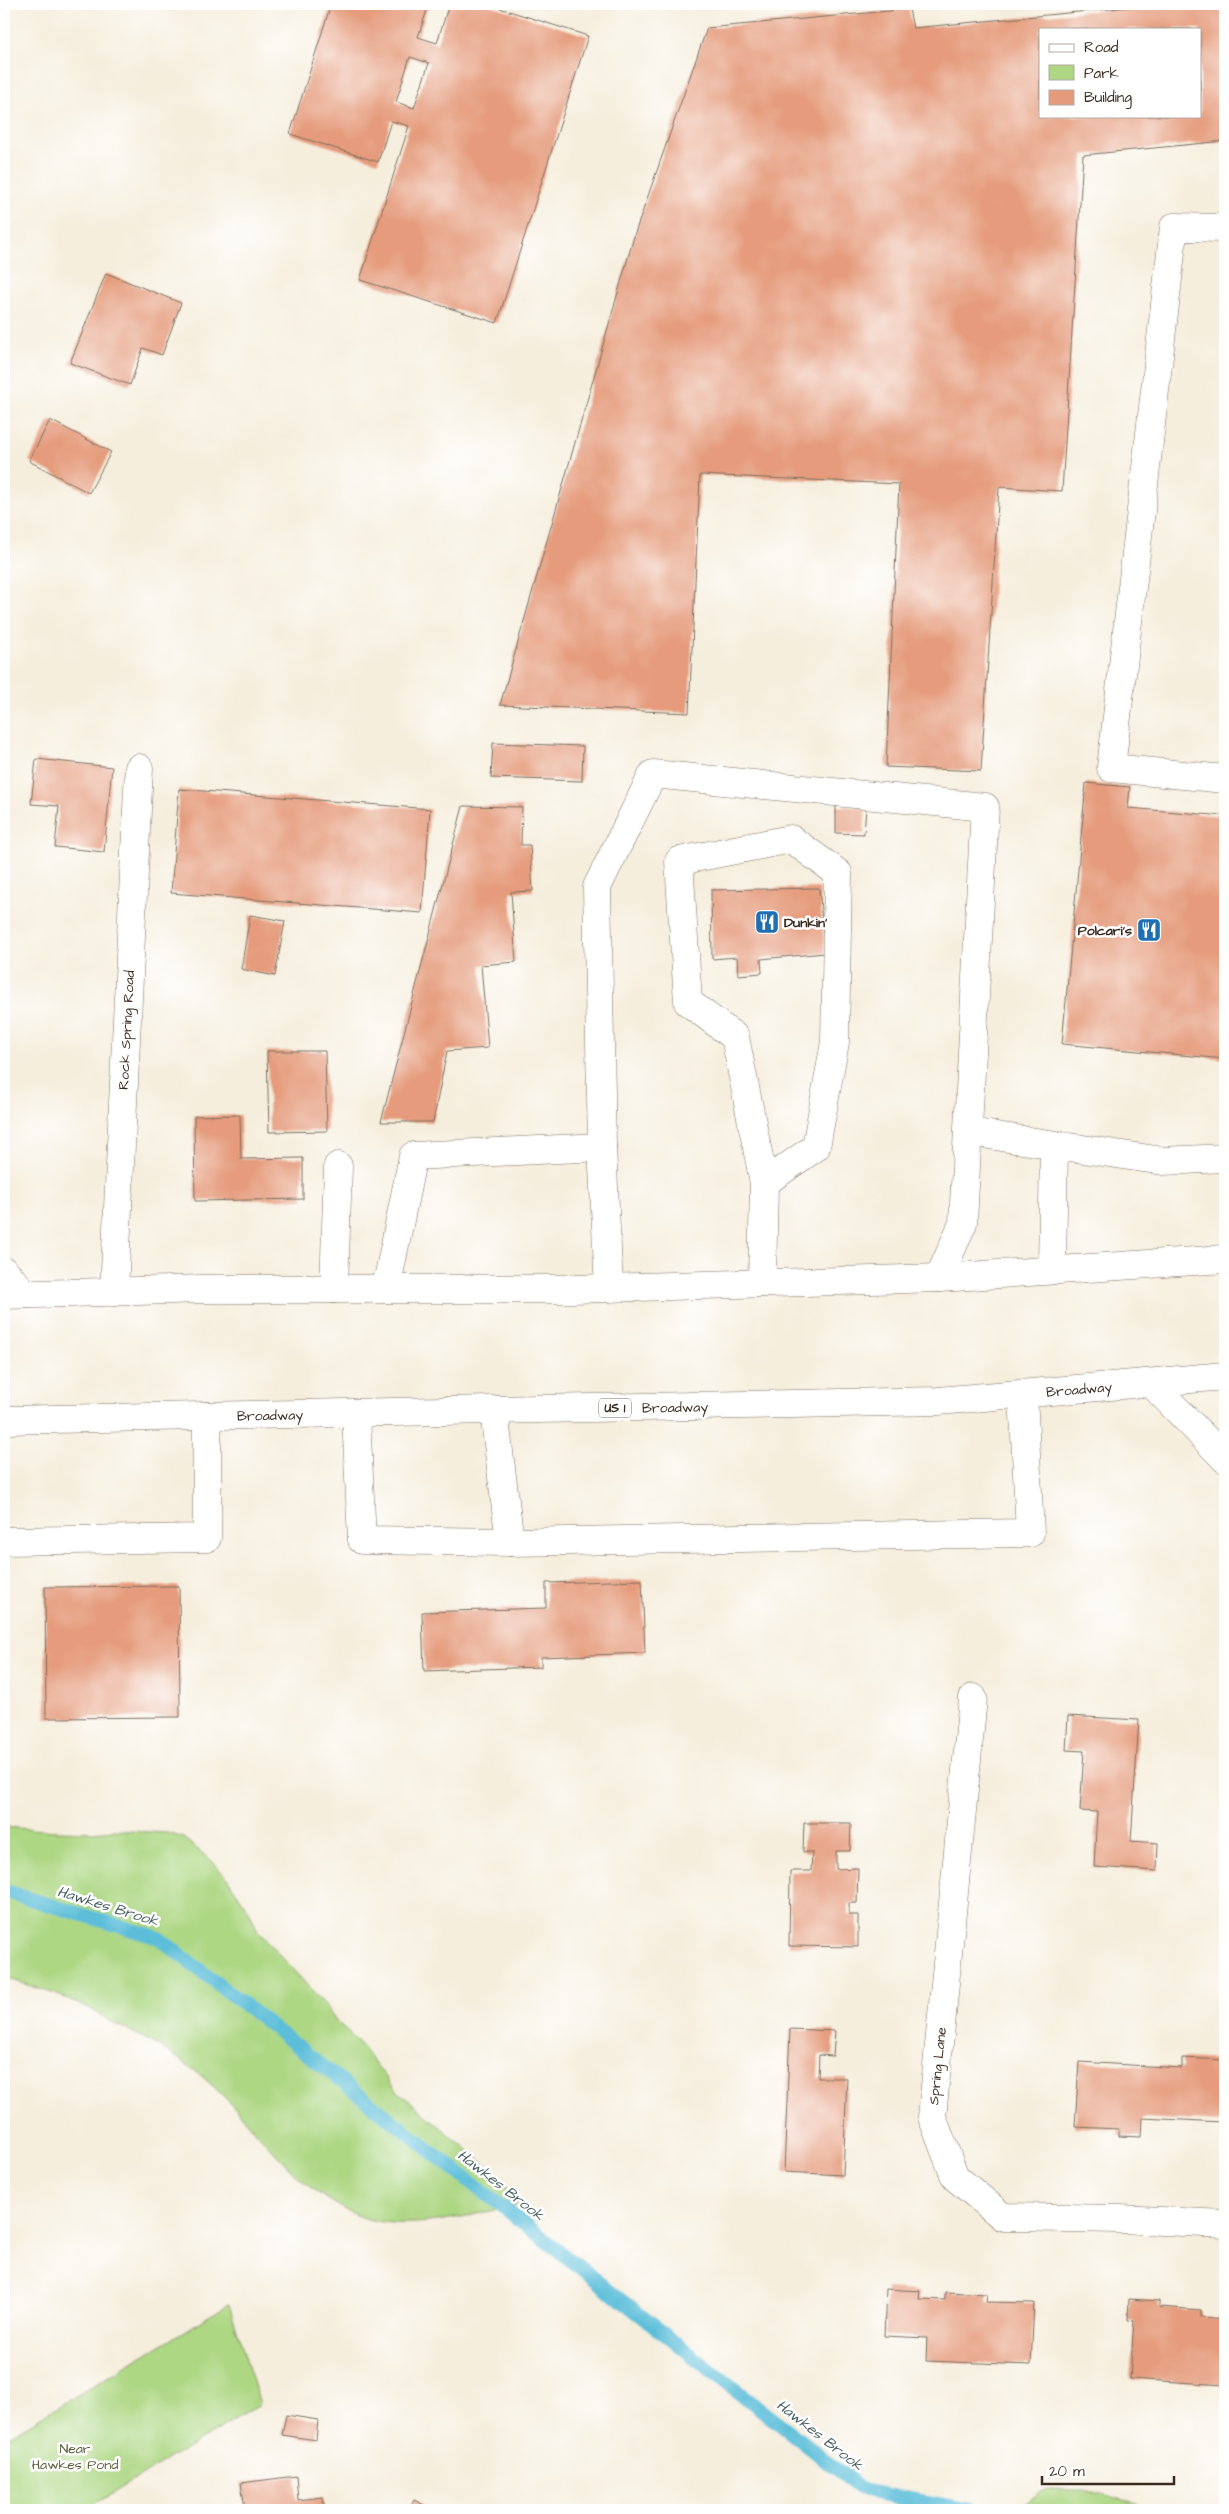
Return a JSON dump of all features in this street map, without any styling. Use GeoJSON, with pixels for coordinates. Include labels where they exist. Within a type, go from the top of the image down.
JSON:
{"type":"FeatureCollection","features":[{"type":"Feature","properties":{"kind":"main road"},"geometry":{"type":"LineString","coordinates":[[1225,228],[1174,228],[1111,768],[1225,779]]}},
{"type":"Feature","properties":{"kind":"main road","name":"Rock Spring Road"},"geometry":{"type":"LineString","coordinates":[[114,1292],[138,768]]}},
{"type":"Feature","properties":{"kind":"main road"},"geometry":{"type":"LineString","coordinates":[[609,1288],[602,1147],[598,887],[653,774],[985,807],[963,1223],[939,1278]]}},
{"type":"Feature","properties":{"kind":"main road"},"geometry":{"type":"LineString","coordinates":[[762,1283],[764,1183],[735,1037],[688,1002],[679,861],[791,839],[838,873],[836,1042],[816,1147],[764,1183]]}},
{"type":"Feature","properties":{"kind":"main road"},"geometry":{"type":"LineString","coordinates":[[969,1132],[1163,1161],[1225,1158]]}},
{"type":"Feature","properties":{"kind":"main road"},"geometry":{"type":"LineString","coordinates":[[1052,1270],[1054,1145]]}},
{"type":"Feature","properties":{"kind":"main road"},"geometry":{"type":"LineString","coordinates":[[386,1289],[413,1156],[602,1147]]}},
{"type":"Feature","properties":{"kind":"main road"},"geometry":{"type":"LineString","coordinates":[[334,1289],[338,1166]]}},
{"type":"Feature","properties":{"kind":"main road"},"geometry":{"type":"LineString","coordinates":[[4,1271],[15,1294],[334,1289],[609,1288],[939,1278],[1225,1259]]}},
{"type":"Feature","properties":{"kind":"main road","name":"Broadway"},"geometry":{"type":"LineString","coordinates":[[4,1420],[938,1401],[1225,1376]]}},
{"type":"Feature","properties":{"kind":"main road"},"geometry":{"type":"LineString","coordinates":[[1151,1383],[1225,1459]]}},
{"type":"Feature","properties":{"kind":"main road"},"geometry":{"type":"LineString","coordinates":[[356,1414],[362,1540],[510,1542],[1030,1533],[1023,1394]]}},
{"type":"Feature","properties":{"kind":"main road"},"geometry":{"type":"LineString","coordinates":[[494,1411],[510,1542]]}},
{"type":"Feature","properties":{"kind":"main road"},"geometry":{"type":"LineString","coordinates":[[4,1541],[207,1538],[207,1416]]}},
{"type":"Feature","properties":{"kind":"main road","name":"Spring Lane"},"geometry":{"type":"LineString","coordinates":[[973,1698],[932,2117],[955,2176],[1003,2217],[1120,2219],[1225,2224]]}},
{"type":"Feature","properties":{"kind":"green space"},"geometry":{"type":"Polygon","coordinates":[[[4,1827],[57,1831],[93,1832],[112,1830],[168,1833],[183,1838],[212,1861],[227,1878],[249,1911],[258,1931],[325,2005],[338,2023],[355,2038],[395,2089],[499,2177],[520,2205],[437,2221],[416,2223],[375,2221],[356,2215],[312,2189],[293,2172],[224,2096],[173,2055],[79,2003],[4,1977],[4,1827]]]}},
{"type":"Feature","properties":{"kind":"green space","name":"Near Hawkes Pond"},"geometry":{"type":"Polygon","coordinates":[[[229,2304],[260,2404],[85,2510],[4,2510],[4,2439],[229,2304]]]}},
{"type":"Feature","properties":{"kind":"green space"},"geometry":{"type":"Polygon","coordinates":[[[1084,2489],[1158,2510],[1014,2510],[1042,2491],[1084,2489]]]}},
{"type":"Feature","properties":{"kind":"building"},"geometry":{"type":"Polygon","coordinates":[[[331,4],[429,4],[418,37],[437,43],[449,4],[487,4],[588,36],[497,323],[360,280],[409,126],[391,121],[378,162],[290,134],[331,4]],[[410,57],[396,102],[414,108],[429,63],[410,57]]]}},
{"type":"Feature","properties":{"kind":"building"},"geometry":{"type":"Polygon","coordinates":[[[1160,4],[1225,4],[1225,141],[1083,155],[1062,491],[999,487],[981,771],[886,767],[899,484],[700,475],[689,713],[500,705],[635,233],[707,28],[909,9],[913,28],[1160,4]]]}},
{"type":"Feature","properties":{"kind":"building"},"geometry":{"type":"Polygon","coordinates":[[[106,273],[181,303],[162,355],[143,348],[130,385],[70,363],[106,273]]]}},
{"type":"Feature","properties":{"kind":"building"},"geometry":{"type":"Polygon","coordinates":[[[50,420],[111,452],[89,493],[29,461],[50,420]]]}},
{"type":"Feature","properties":{"kind":"building"},"geometry":{"type":"Polygon","coordinates":[[[493,743],[583,746],[582,781],[491,778],[493,743]]]}},
{"type":"Feature","properties":{"kind":"building"},"geometry":{"type":"Polygon","coordinates":[[[36,759],[112,767],[104,852],[55,847],[59,806],[31,804],[36,759]]]}},
{"type":"Feature","properties":{"kind":"building","name":"Polcari's"},"geometry":{"type":"Polygon","coordinates":[[[1086,783],[1130,787],[1128,808],[1225,816],[1225,1059],[1062,1044],[1086,783]]]}},
{"type":"Feature","properties":{"kind":"building"},"geometry":{"type":"Polygon","coordinates":[[[179,789],[430,809],[422,913],[171,893],[179,789]]]}},
{"type":"Feature","properties":{"kind":"building"},"geometry":{"type":"Polygon","coordinates":[[[463,806],[522,807],[521,845],[530,845],[533,891],[511,892],[516,962],[481,965],[488,1048],[447,1051],[433,1122],[381,1122],[463,806]]]}},
{"type":"Feature","properties":{"kind":"building"},"geometry":{"type":"Polygon","coordinates":[[[836,806],[866,807],[864,834],[836,833],[836,806]]]}},
{"type":"Feature","properties":{"kind":"building","name":"Dunkin'"},"geometry":{"type":"Polygon","coordinates":[[[819,888],[825,953],[761,959],[762,973],[738,975],[737,957],[712,959],[711,890],[819,888]]]}},
{"type":"Feature","properties":{"kind":"building"},"geometry":{"type":"Polygon","coordinates":[[[250,915],[285,921],[275,976],[241,969],[250,915]]]}},
{"type":"Feature","properties":{"kind":"building"},"geometry":{"type":"Polygon","coordinates":[[[267,1051],[325,1051],[327,1131],[269,1132],[267,1051]]]}},
{"type":"Feature","properties":{"kind":"building"},"geometry":{"type":"Polygon","coordinates":[[[240,1115],[241,1159],[303,1158],[303,1199],[195,1201],[194,1116],[240,1115]]]}},
{"type":"Feature","properties":{"kind":"building"},"geometry":{"type":"Polygon","coordinates":[[[642,1580],[645,1653],[541,1657],[541,1667],[424,1671],[422,1612],[546,1608],[546,1583],[642,1580]]]}},
{"type":"Feature","properties":{"kind":"building"},"geometry":{"type":"Polygon","coordinates":[[[179,1586],[180,1717],[46,1718],[45,1587],[179,1586]]]}},
{"type":"Feature","properties":{"kind":"building"},"geometry":{"type":"Polygon","coordinates":[[[1068,1716],[1139,1720],[1131,1841],[1158,1843],[1157,1871],[1094,1867],[1097,1812],[1080,1811],[1084,1751],[1066,1750],[1068,1716]]]}},
{"type":"Feature","properties":{"kind":"building"},"geometry":{"type":"Polygon","coordinates":[[[804,1823],[851,1823],[850,1851],[836,1851],[836,1869],[858,1868],[857,1903],[849,1903],[849,1915],[858,1915],[858,1947],[789,1946],[790,1871],[811,1871],[812,1852],[803,1852],[804,1823]]]}},
{"type":"Feature","properties":{"kind":"building"},"geometry":{"type":"Polygon","coordinates":[[[790,2029],[835,2031],[833,2056],[819,2055],[818,2078],[847,2078],[843,2175],[784,2172],[790,2029]]]}},
{"type":"Feature","properties":{"kind":"building"},"geometry":{"type":"Polygon","coordinates":[[[1182,2058],[1225,2060],[1222,2122],[1142,2118],[1141,2137],[1119,2136],[1119,2129],[1075,2127],[1079,2062],[1182,2068],[1182,2058]]]}},
{"type":"Feature","properties":{"kind":"building"},"geometry":{"type":"Polygon","coordinates":[[[886,2289],[920,2291],[919,2299],[945,2300],[945,2292],[987,2294],[986,2302],[1034,2303],[1031,2365],[926,2361],[927,2338],[884,2336],[886,2289]]]}},
{"type":"Feature","properties":{"kind":"building"},"geometry":{"type":"Polygon","coordinates":[[[1129,2299],[1159,2301],[1159,2307],[1201,2310],[1201,2317],[1225,2319],[1225,2385],[1130,2379],[1134,2321],[1128,2320],[1129,2299]]]}},
{"type":"Feature","properties":{"kind":"building"},"geometry":{"type":"Polygon","coordinates":[[[286,2415],[318,2420],[316,2440],[282,2435],[286,2415]]]}},
{"type":"Feature","properties":{"kind":"building"},"geometry":{"type":"Polygon","coordinates":[[[296,2476],[298,2500],[323,2497],[325,2510],[240,2510],[245,2508],[241,2483],[296,2476]]]}},
{"type":"Feature","properties":{"kind":"building"},"geometry":{"type":"Polygon","coordinates":[[[414,2500],[435,2510],[409,2510],[414,2500]]]}},
{"type":"Feature","properties":{"kind":"waterway","name":"Hawkes Brook"},"geometry":{"type":"LineString","coordinates":[[4,1891],[159,1938],[865,2491],[972,2510]]}},
{"type":"Feature","properties":{"kind":"place","name":"Dunkin'"},"geometry":{"type":"Point","coordinates":[767,922]}},
{"type":"Feature","properties":{"kind":"place","name":"Polcari's"},"geometry":{"type":"Point","coordinates":[1149,930]}}]}
